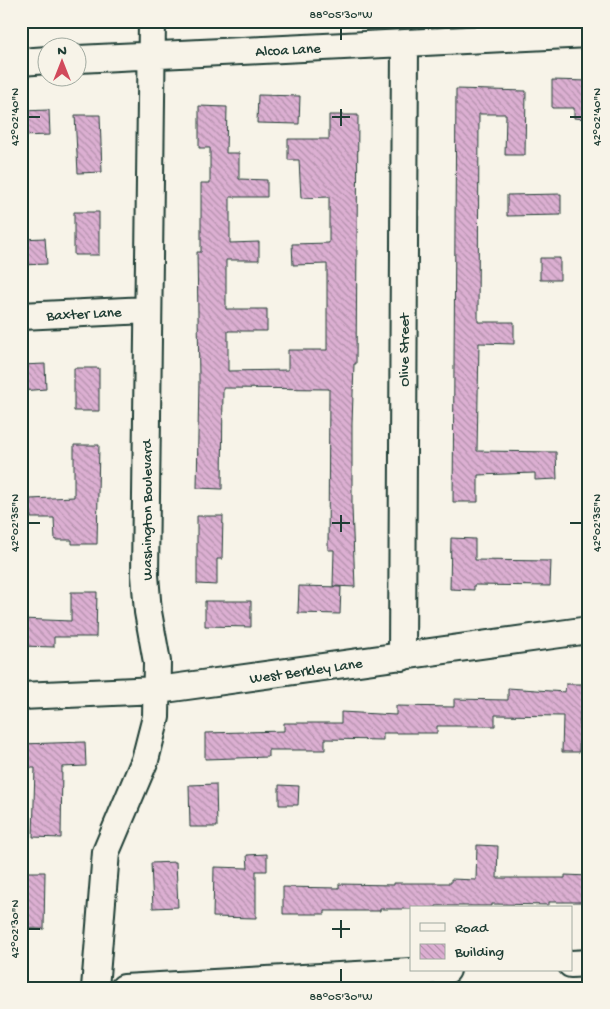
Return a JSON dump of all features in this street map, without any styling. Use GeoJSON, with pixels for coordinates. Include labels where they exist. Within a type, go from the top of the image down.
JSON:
{"type":"FeatureCollection","features":[{"type":"Feature","properties":{"kind":"street","name":"Washington Boulevard"},"geometry":{"type":"LineString","coordinates":[[95,988],[106,852],[145,760],[156,717],[158,690],[158,662],[148,612],[145,575],[152,21]]}},
{"type":"Feature","properties":{"kind":"street","name":"Alcoa Lane"},"geometry":{"type":"LineString","coordinates":[[88,59],[589,34]]}},
{"type":"Feature","properties":{"kind":"street","name":"Olive Street"},"geometry":{"type":"LineString","coordinates":[[402,657],[405,43]]}},
{"type":"Feature","properties":{"kind":"street"},"geometry":{"type":"LineString","coordinates":[[21,62],[38,61]]}},
{"type":"Feature","properties":{"kind":"street","name":"Baxter Lane"},"geometry":{"type":"LineString","coordinates":[[21,316],[147,310]]}},
{"type":"Feature","properties":{"kind":"street","name":"West Berkley Lane"},"geometry":{"type":"LineString","coordinates":[[21,696],[158,690],[589,630]]}},
{"type":"Feature","properties":{"kind":"street"},"geometry":{"type":"LineString","coordinates":[[572,964],[589,963]]}},
{"type":"Feature","properties":{"kind":"street"},"geometry":{"type":"LineString","coordinates":[[124,988],[411,972]]}},
{"type":"Feature","properties":{"kind":"building"},"geometry":{"type":"Polygon","coordinates":[[[552,80],[589,81],[589,119],[574,118],[574,108],[552,108],[552,80]]]}},
{"type":"Feature","properties":{"kind":"building"},"geometry":{"type":"Polygon","coordinates":[[[456,89],[526,91],[525,155],[505,155],[506,114],[479,114],[478,322],[514,322],[514,344],[479,343],[477,451],[556,452],[557,479],[535,480],[535,473],[478,475],[478,502],[453,502],[456,89]]]}},
{"type":"Feature","properties":{"kind":"building"},"geometry":{"type":"Polygon","coordinates":[[[258,95],[300,96],[299,124],[257,123],[258,95]]]}},
{"type":"Feature","properties":{"kind":"building"},"geometry":{"type":"Polygon","coordinates":[[[199,106],[227,107],[226,153],[239,153],[239,179],[267,180],[267,197],[230,197],[230,243],[259,242],[259,260],[226,260],[226,309],[267,309],[267,331],[228,331],[228,371],[288,370],[288,350],[327,350],[327,264],[293,265],[292,244],[329,243],[329,197],[301,198],[299,160],[288,160],[288,139],[329,139],[329,115],[358,115],[356,364],[354,364],[352,424],[352,507],[355,587],[333,586],[334,550],[328,550],[329,389],[223,388],[222,489],[197,488],[199,380],[197,252],[201,252],[201,183],[210,183],[210,148],[199,148],[199,106]]]}},
{"type":"Feature","properties":{"kind":"building"},"geometry":{"type":"Polygon","coordinates":[[[49,110],[50,135],[21,136],[21,111],[49,110]]]}},
{"type":"Feature","properties":{"kind":"building"},"geometry":{"type":"Polygon","coordinates":[[[75,115],[100,115],[102,172],[78,173],[75,115]]]}},
{"type":"Feature","properties":{"kind":"building"},"geometry":{"type":"Polygon","coordinates":[[[561,194],[561,215],[507,216],[507,195],[561,194]]]}},
{"type":"Feature","properties":{"kind":"building"},"geometry":{"type":"Polygon","coordinates":[[[74,212],[99,212],[99,255],[74,255],[74,212]]]}},
{"type":"Feature","properties":{"kind":"building"},"geometry":{"type":"Polygon","coordinates":[[[45,238],[47,264],[21,265],[21,239],[45,238]]]}},
{"type":"Feature","properties":{"kind":"building"},"geometry":{"type":"Polygon","coordinates":[[[540,258],[560,258],[560,280],[540,280],[540,258]]]}},
{"type":"Feature","properties":{"kind":"building"},"geometry":{"type":"Polygon","coordinates":[[[45,364],[46,389],[21,391],[21,365],[45,364]]]}},
{"type":"Feature","properties":{"kind":"building"},"geometry":{"type":"Polygon","coordinates":[[[74,368],[99,368],[99,411],[74,411],[74,368]]]}},
{"type":"Feature","properties":{"kind":"building"},"geometry":{"type":"Polygon","coordinates":[[[74,445],[99,445],[97,544],[72,544],[72,540],[55,540],[54,518],[31,518],[30,499],[74,497],[74,445]]]}},
{"type":"Feature","properties":{"kind":"building"},"geometry":{"type":"Polygon","coordinates":[[[197,516],[223,516],[222,559],[217,559],[217,585],[197,584],[197,516]]]}},
{"type":"Feature","properties":{"kind":"building"},"geometry":{"type":"Polygon","coordinates":[[[451,538],[475,539],[475,560],[551,561],[550,586],[474,585],[474,590],[450,589],[451,538]]]}},
{"type":"Feature","properties":{"kind":"building"},"geometry":{"type":"Polygon","coordinates":[[[299,586],[341,587],[340,614],[298,613],[299,586]]]}},
{"type":"Feature","properties":{"kind":"building"},"geometry":{"type":"Polygon","coordinates":[[[71,592],[97,592],[96,637],[54,637],[54,647],[21,646],[21,619],[71,621],[71,592]]]}},
{"type":"Feature","properties":{"kind":"building"},"geometry":{"type":"Polygon","coordinates":[[[205,601],[251,601],[251,627],[205,626],[205,601]]]}},
{"type":"Feature","properties":{"kind":"building"},"geometry":{"type":"Polygon","coordinates":[[[566,684],[589,684],[589,711],[580,711],[579,752],[562,752],[563,716],[495,715],[495,726],[437,726],[437,733],[383,733],[383,740],[325,739],[325,750],[268,750],[268,757],[205,759],[205,733],[284,731],[284,723],[341,723],[341,712],[396,715],[396,706],[454,707],[454,699],[508,700],[508,688],[565,692],[566,684]]]}},
{"type":"Feature","properties":{"kind":"building"},"geometry":{"type":"Polygon","coordinates":[[[85,742],[86,766],[62,767],[61,838],[33,837],[35,768],[21,768],[21,744],[85,742]]]}},
{"type":"Feature","properties":{"kind":"building"},"geometry":{"type":"Polygon","coordinates":[[[216,784],[217,827],[190,827],[189,785],[216,784]]]}},
{"type":"Feature","properties":{"kind":"building"},"geometry":{"type":"Polygon","coordinates":[[[279,785],[299,786],[298,805],[279,805],[279,785]]]}},
{"type":"Feature","properties":{"kind":"building"},"geometry":{"type":"Polygon","coordinates":[[[477,845],[498,846],[497,878],[565,878],[565,875],[589,876],[589,902],[549,902],[549,905],[410,906],[410,909],[380,909],[380,911],[325,911],[325,914],[283,914],[283,887],[339,888],[339,884],[394,885],[394,883],[451,883],[451,879],[476,880],[477,845]]]}},
{"type":"Feature","properties":{"kind":"building"},"geometry":{"type":"Polygon","coordinates":[[[267,854],[267,871],[256,871],[256,918],[213,917],[214,867],[248,868],[247,855],[267,854]]]}},
{"type":"Feature","properties":{"kind":"building"},"geometry":{"type":"Polygon","coordinates":[[[176,862],[178,907],[153,908],[151,863],[176,862]]]}},
{"type":"Feature","properties":{"kind":"building"},"geometry":{"type":"Polygon","coordinates":[[[21,872],[45,872],[44,929],[21,928],[21,872]]]}}]}
